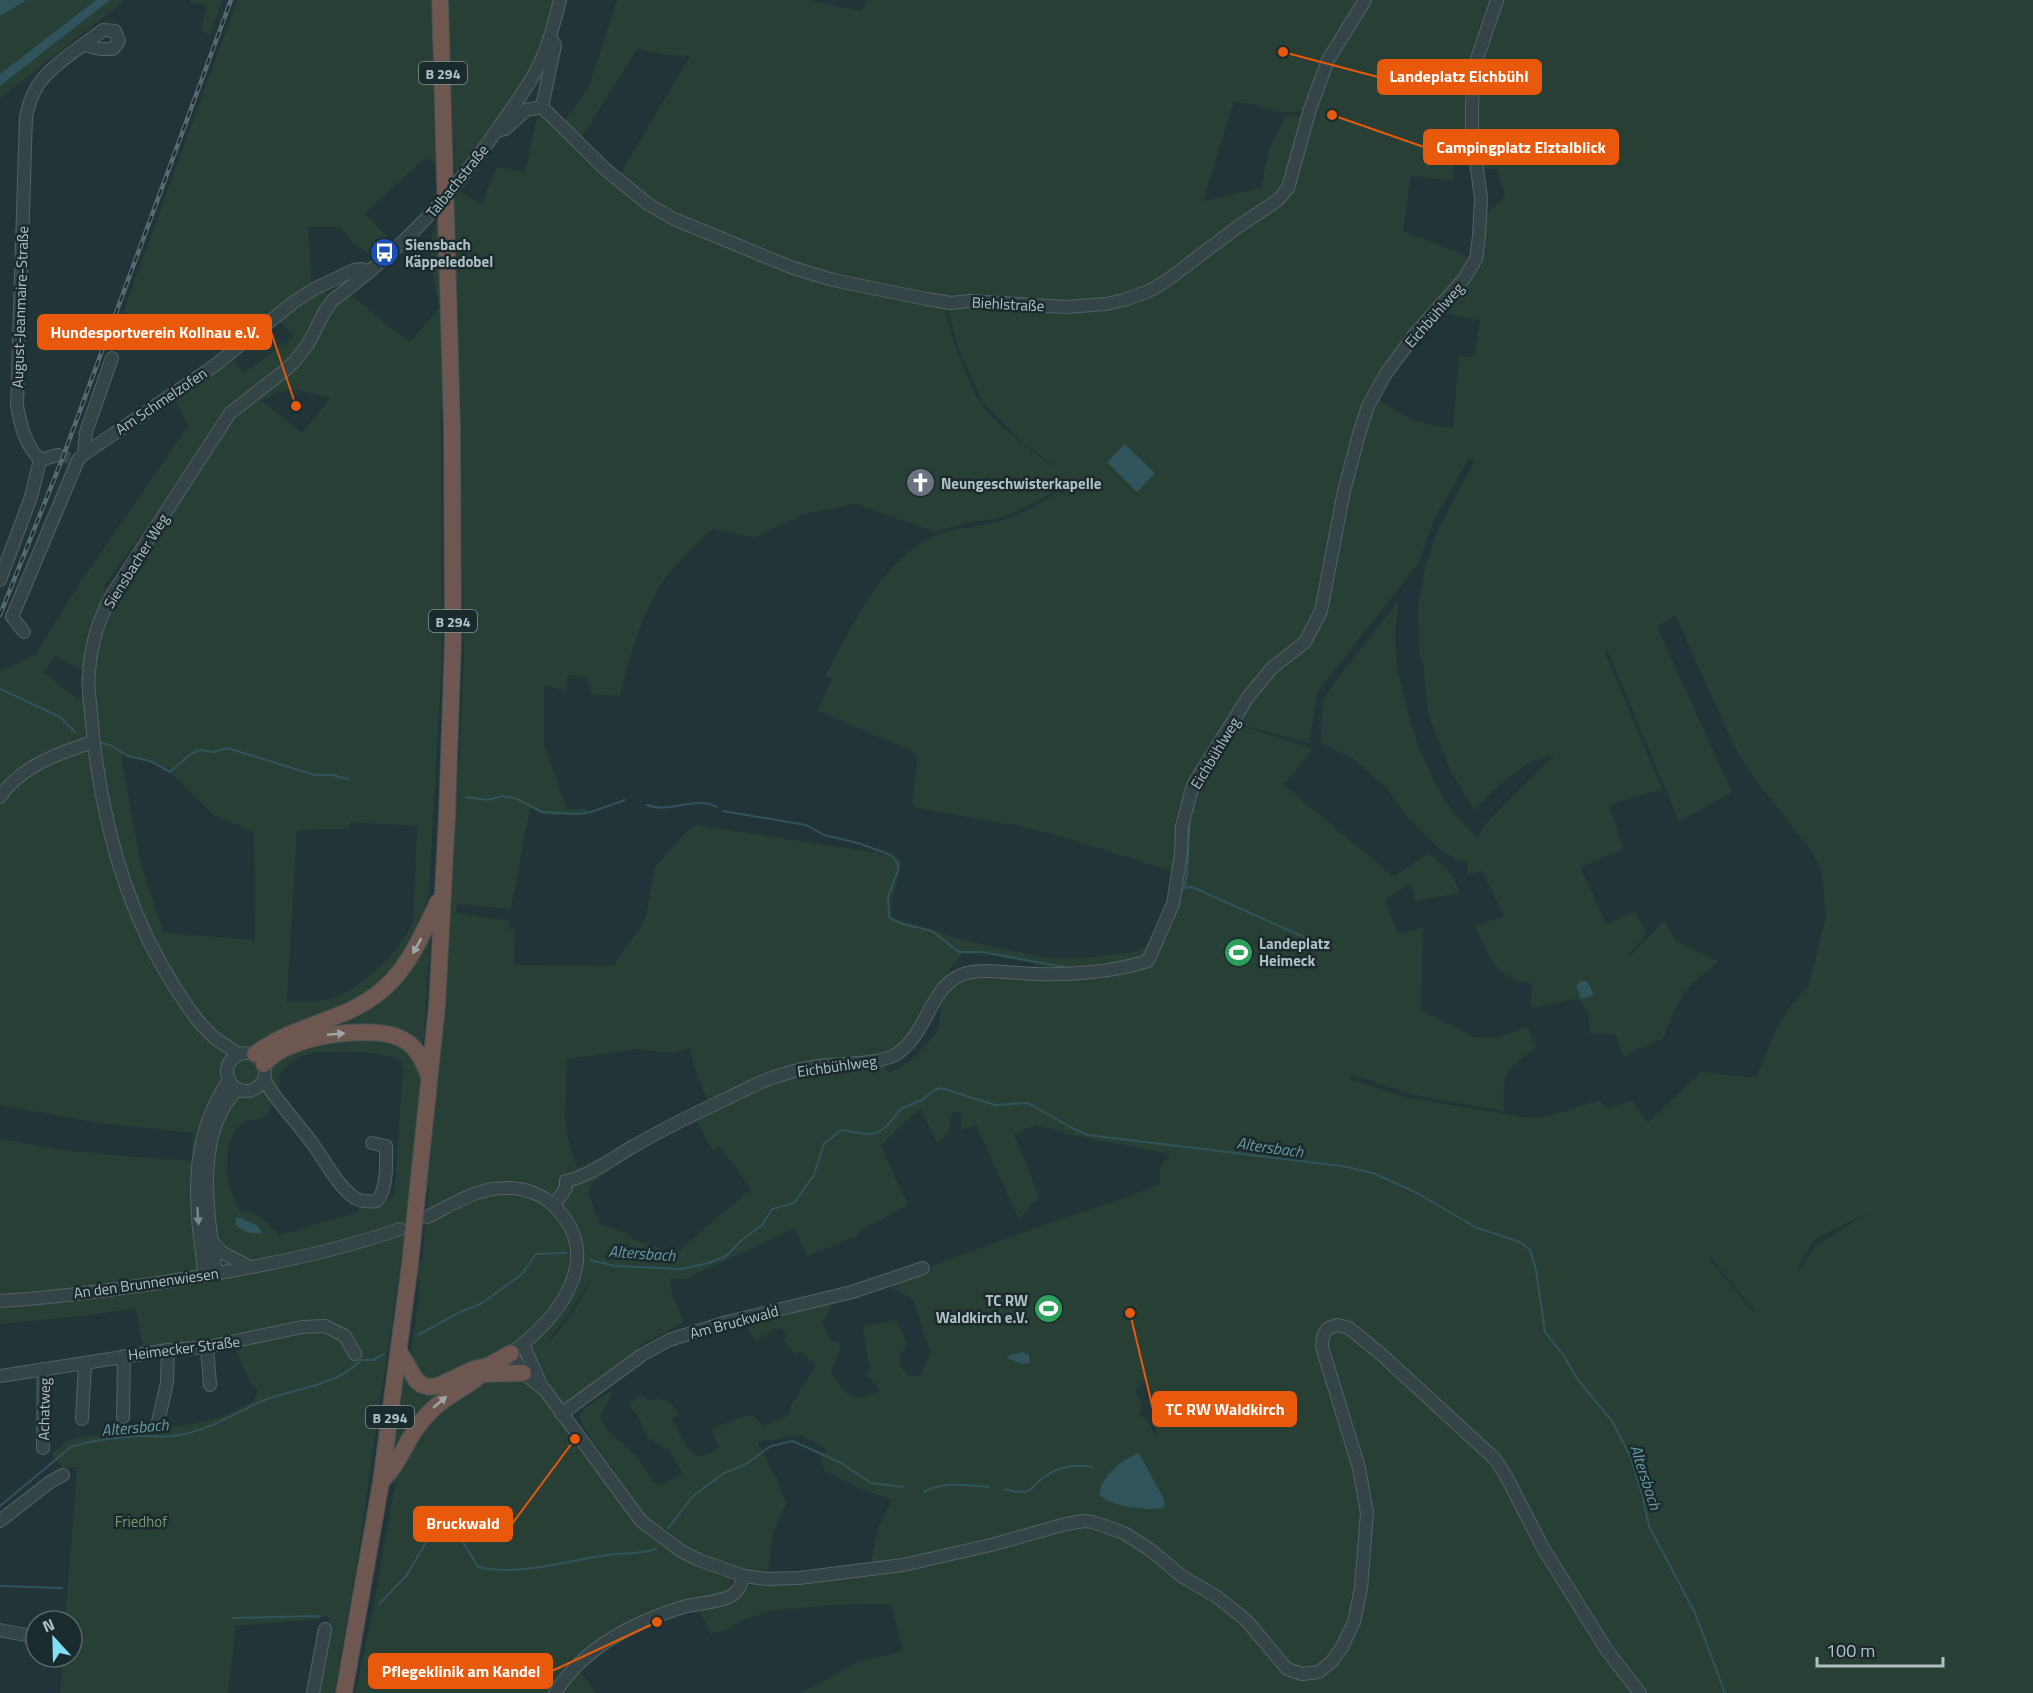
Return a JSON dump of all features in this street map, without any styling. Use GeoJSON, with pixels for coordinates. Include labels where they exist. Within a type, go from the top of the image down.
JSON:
{"type":"FeatureCollection","features":[{"type":"Feature","properties":{"kind":"highway","name":"B 294"},"geometry":{"type":"LineString","coordinates":[[344,1693],[381,1482],[399,1351],[437,1006],[453,650],[452,426],[440,0]]}},
{"type":"Feature","properties":{"kind":"highway"},"geometry":{"type":"LineString","coordinates":[[250,1063],[284,1036],[362,1005],[381,992],[395,978],[414,952],[442,893]]}},
{"type":"Feature","properties":{"kind":"highway"},"geometry":{"type":"LineString","coordinates":[[250,1063],[267,1060],[286,1048],[325,1035],[346,1033],[392,1035],[408,1042],[414,1048],[429,1076]]}},
{"type":"Feature","properties":{"kind":"highway"},"geometry":{"type":"LineString","coordinates":[[381,1482],[396,1464],[405,1443],[433,1408],[517,1349]]}},
{"type":"Feature","properties":{"kind":"highway"},"geometry":{"type":"LineString","coordinates":[[399,1351],[416,1380],[430,1387],[440,1385],[474,1369],[523,1373]]}},
{"type":"Feature","properties":{"kind":"street","name":"Talbachstraße"},"geometry":{"type":"LineString","coordinates":[[369,272],[408,238],[473,165],[537,69],[550,37],[560,0]]}},
{"type":"Feature","properties":{"kind":"street","name":"Biehlstraße"},"geometry":{"type":"LineString","coordinates":[[542,107],[605,169],[648,204],[674,219],[793,268],[845,282],[951,303],[970,301],[1066,307],[1106,304],[1149,291],[1166,281],[1284,194],[1288,188],[1310,109],[1328,60],[1365,0]]}},
{"type":"Feature","properties":{"kind":"street","name":"Eichbühlweg"},"geometry":{"type":"LineString","coordinates":[[554,1205],[566,1188],[566,1181],[580,1178],[656,1134],[766,1080],[811,1068],[883,1060],[897,1055],[913,1040],[924,1024],[934,1001],[949,982],[958,976],[981,972],[1033,974],[1090,972],[1148,961],[1173,904],[1181,854],[1182,826],[1193,785],[1248,697],[1272,668],[1305,642],[1311,635],[1322,611],[1344,491],[1368,406],[1385,375],[1415,334],[1464,280],[1476,260],[1481,198],[1473,142],[1472,102],[1477,59],[1497,0]]}},
{"type":"Feature","properties":{"kind":"street"},"geometry":{"type":"LineString","coordinates":[[495,132],[505,129],[526,110],[542,107],[555,45],[550,37]]}},
{"type":"Feature","properties":{"kind":"street","name":"August-Jeanmaire-Straße"},"geometry":{"type":"LineString","coordinates":[[40,460],[24,437],[16,406],[26,116],[38,83],[84,45]]}},
{"type":"Feature","properties":{"kind":"street","name":"Am Schmelzofen"},"geometry":{"type":"LineString","coordinates":[[24,632],[12,617],[78,460],[214,366],[294,302],[314,289],[345,273],[362,269],[369,272]]}},
{"type":"Feature","properties":{"kind":"street","name":"Siensbacher Weg"},"geometry":{"type":"LineString","coordinates":[[250,1063],[216,1039],[186,1005],[137,916],[120,873],[108,827],[93,742],[88,674],[99,621],[115,590],[230,413],[294,362],[308,344],[333,300],[369,272]]}},
{"type":"Feature","properties":{"kind":"street","name":"Am Schmelzofen"},"geometry":{"type":"LineString","coordinates":[[84,454],[86,432],[112,358]]}},
{"type":"Feature","properties":{"kind":"street"},"geometry":{"type":"LineString","coordinates":[[0,580],[4,562],[31,497],[40,460],[58,455]]}},
{"type":"Feature","properties":{"kind":"street"},"geometry":{"type":"LineString","coordinates":[[0,796],[19,776],[56,754],[93,742]]}},
{"type":"Feature","properties":{"kind":"street"},"geometry":{"type":"LineString","coordinates":[[211,1275],[213,1242],[207,1176],[211,1145],[220,1115],[232,1095],[233,1085],[227,1069],[250,1063]]}},
{"type":"Feature","properties":{"kind":"street"},"geometry":{"type":"LineString","coordinates":[[250,1063],[254,1090]]}},
{"type":"Feature","properties":{"kind":"street"},"geometry":{"type":"LineString","coordinates":[[250,1063],[276,1101],[311,1141],[345,1189],[354,1197],[369,1202],[378,1201],[382,1195],[386,1161],[386,1146],[372,1143]]}},
{"type":"Feature","properties":{"kind":"street"},"geometry":{"type":"LineString","coordinates":[[233,1085],[249,1091],[254,1090],[276,1101]]}},
{"type":"Feature","properties":{"kind":"street"},"geometry":{"type":"LineString","coordinates":[[211,1275],[198,1216],[202,1134],[209,1114],[233,1085]]}},
{"type":"Feature","properties":{"kind":"street"},"geometry":{"type":"LineString","coordinates":[[427,1217],[480,1193],[504,1188],[532,1192],[554,1205],[571,1227],[576,1243],[576,1271],[567,1294],[538,1333],[517,1349]]}},
{"type":"Feature","properties":{"kind":"street","name":"An den Brunnenwiesen"},"geometry":{"type":"LineString","coordinates":[[0,1301],[102,1291],[251,1268],[368,1241],[400,1229]]}},
{"type":"Feature","properties":{"kind":"street"},"geometry":{"type":"LineString","coordinates":[[213,1242],[221,1252],[251,1268]]}},
{"type":"Feature","properties":{"kind":"street","name":"Am Bruckwald"},"geometry":{"type":"LineString","coordinates":[[561,1414],[642,1355],[669,1340],[727,1322],[852,1292],[924,1268]]}},
{"type":"Feature","properties":{"kind":"street"},"geometry":{"type":"LineString","coordinates":[[517,1349],[537,1372],[541,1385],[561,1414],[636,1514],[648,1527],[681,1551],[699,1560],[744,1575],[766,1579],[799,1578],[903,1565],[991,1545],[1066,1524],[1094,1522],[1124,1533],[1149,1549],[1183,1577],[1217,1597],[1246,1620],[1287,1669],[1302,1674],[1319,1672],[1342,1647],[1354,1622],[1361,1588],[1367,1513],[1359,1468],[1322,1347],[1323,1336],[1328,1328],[1338,1325],[1349,1328],[1382,1355],[1495,1459],[1549,1557],[1608,1652],[1640,1693]]}},
{"type":"Feature","properties":{"kind":"street","name":"Heimecker Straße"},"geometry":{"type":"LineString","coordinates":[[0,1376],[124,1356],[207,1347],[302,1327],[325,1326],[345,1336],[355,1354]]}},
{"type":"Feature","properties":{"kind":"street"},"geometry":{"type":"LineString","coordinates":[[207,1347],[210,1385]]}},
{"type":"Feature","properties":{"kind":"street"},"geometry":{"type":"LineString","coordinates":[[517,1349],[523,1373],[541,1385]]}},
{"type":"Feature","properties":{"kind":"street"},"geometry":{"type":"LineString","coordinates":[[157,1426],[167,1383],[168,1350]]}},
{"type":"Feature","properties":{"kind":"street"},"geometry":{"type":"LineString","coordinates":[[123,1417],[124,1356]]}},
{"type":"Feature","properties":{"kind":"street"},"geometry":{"type":"LineString","coordinates":[[82,1419],[85,1363]]}},
{"type":"Feature","properties":{"kind":"street","name":"Achatweg"},"geometry":{"type":"LineString","coordinates":[[43,1448],[44,1369]]}},
{"type":"Feature","properties":{"kind":"street"},"geometry":{"type":"LineString","coordinates":[[0,1521],[50,1482],[63,1475]]}},
{"type":"Feature","properties":{"kind":"street"},"geometry":{"type":"LineString","coordinates":[[555,1693],[576,1665],[608,1640],[628,1629],[683,1608],[728,1598],[740,1588],[744,1575]]}},
{"type":"Feature","properties":{"kind":"street"},"geometry":{"type":"LineString","coordinates":[[313,1693],[325,1629]]}},
{"type":"Feature","properties":{"kind":"street"},"geometry":{"type":"LineString","coordinates":[[0,1630],[24,1635]]}},
{"type":"Feature","properties":{"kind":"green space"},"geometry":{"type":"Polygon","coordinates":[[[27,0],[96,0],[0,74],[0,16],[27,0]]]}},
{"type":"Feature","properties":{"kind":"green space"},"geometry":{"type":"Polygon","coordinates":[[[110,0],[125,0],[0,98],[0,86],[110,0]]]}},
{"type":"Feature","properties":{"kind":"green space"},"geometry":{"type":"Polygon","coordinates":[[[191,0],[222,0],[210,35],[201,30],[206,5],[191,3],[191,0]]]}},
{"type":"Feature","properties":{"kind":"green space","name":"Friedhof"},"geometry":{"type":"Polygon","coordinates":[[[237,0],[431,0],[435,164],[427,158],[423,160],[365,213],[393,242],[377,258],[354,244],[340,227],[308,227],[312,284],[319,286],[333,300],[346,291],[410,343],[440,307],[433,274],[432,250],[434,227],[438,217],[459,191],[481,204],[497,167],[525,172],[540,110],[545,111],[560,126],[588,89],[617,0],[807,0],[861,11],[866,0],[1364,0],[1327,59],[1310,108],[1290,113],[1234,102],[1203,201],[1261,188],[1269,149],[1286,116],[1311,110],[1329,60],[1367,0],[2033,0],[2033,1693],[801,1693],[860,1661],[902,1651],[891,1604],[834,1605],[768,1611],[726,1630],[711,1634],[698,1607],[739,1596],[753,1583],[766,1579],[799,1578],[870,1568],[877,1530],[892,1500],[862,1489],[824,1470],[820,1459],[827,1450],[801,1435],[758,1442],[778,1479],[787,1503],[773,1532],[768,1573],[740,1570],[684,1549],[677,1556],[732,1580],[732,1591],[679,1605],[622,1627],[588,1648],[573,1661],[548,1693],[355,1693],[371,1620],[395,1484],[391,1460],[402,1371],[407,1374],[419,1297],[418,1262],[422,1261],[429,1188],[426,1188],[450,913],[464,655],[461,406],[441,405],[442,659],[429,892],[417,934],[430,940],[423,1053],[405,1233],[356,1569],[334,1693],[313,1693],[325,1629],[330,1621],[326,1614],[320,1619],[236,1626],[228,1693],[60,1693],[62,1669],[84,1669],[84,1609],[66,1609],[77,1467],[63,1467],[51,1454],[71,1439],[144,1427],[182,1426],[222,1417],[254,1401],[258,1391],[252,1385],[232,1343],[144,1353],[136,1308],[0,1324],[0,1138],[71,1151],[191,1161],[193,1133],[99,1123],[0,1105],[0,671],[35,655],[79,584],[188,426],[172,393],[229,353],[244,373],[295,336],[270,314],[110,348],[237,0]],[[637,49],[579,142],[617,179],[690,56],[668,55],[637,49]],[[1475,161],[1454,164],[1453,181],[1411,176],[1403,231],[1476,259],[1481,219],[1505,197],[1497,169],[1478,170],[1475,161]],[[1282,194],[1158,281],[1125,296],[1107,301],[1068,304],[950,299],[947,313],[951,332],[966,373],[981,404],[1016,438],[1055,466],[1022,442],[983,403],[958,348],[949,313],[951,303],[1078,309],[1128,302],[1160,289],[1190,269],[1234,233],[1273,207],[1286,195],[1282,194]],[[1437,312],[1394,363],[1373,396],[1421,422],[1432,426],[1453,427],[1459,357],[1474,356],[1480,320],[1437,312]],[[295,389],[276,393],[262,401],[302,433],[330,398],[295,389]],[[235,408],[223,410],[147,527],[104,586],[115,590],[218,430],[230,413],[240,410],[235,408]],[[1470,457],[1434,520],[1418,564],[1318,691],[1309,743],[1235,723],[1244,703],[1230,725],[1245,727],[1313,749],[1284,785],[1394,877],[1429,853],[1451,874],[1461,893],[1415,901],[1410,883],[1385,900],[1398,934],[1423,928],[1421,1011],[1473,1037],[1497,1038],[1527,1027],[1537,1046],[1518,1061],[1508,1073],[1504,1087],[1504,1111],[1409,1094],[1351,1074],[1349,1079],[1408,1098],[1523,1117],[1542,1118],[1600,1100],[1608,1110],[1631,1100],[1648,1122],[1701,1072],[1756,1078],[1777,1027],[1792,1004],[1809,985],[1826,916],[1821,870],[1812,852],[1751,774],[1734,746],[1675,615],[1657,627],[1732,792],[1679,822],[1607,649],[1604,650],[1662,789],[1609,805],[1624,849],[1580,867],[1607,924],[1634,911],[1647,933],[1628,955],[1629,957],[1664,920],[1676,941],[1719,962],[1697,979],[1678,1003],[1663,1039],[1623,1056],[1615,1034],[1590,1034],[1588,1011],[1577,999],[1530,1008],[1532,983],[1520,981],[1501,972],[1489,956],[1475,926],[1504,916],[1482,871],[1467,875],[1468,862],[1457,860],[1441,850],[1407,817],[1386,787],[1352,758],[1320,742],[1323,701],[1331,687],[1399,600],[1395,633],[1397,667],[1413,730],[1436,785],[1452,811],[1478,839],[1483,826],[1555,755],[1521,768],[1474,810],[1450,770],[1428,714],[1423,665],[1419,654],[1418,606],[1424,571],[1437,531],[1474,462],[1470,457]],[[1056,487],[1043,499],[1004,517],[966,523],[934,532],[857,504],[804,514],[755,538],[712,529],[677,563],[658,590],[638,634],[620,696],[592,694],[586,677],[568,675],[566,691],[544,685],[544,744],[567,809],[587,809],[588,815],[544,815],[530,808],[511,909],[457,904],[456,913],[510,921],[507,930],[515,928],[514,965],[613,966],[645,920],[655,866],[695,825],[891,855],[901,859],[891,907],[895,919],[958,939],[1048,958],[1084,958],[1134,952],[1146,947],[1152,948],[1172,904],[1177,873],[1053,834],[916,808],[912,803],[917,755],[817,711],[832,679],[825,676],[846,637],[871,595],[901,559],[918,545],[938,535],[1012,517],[1058,492],[1070,496],[1056,487]],[[55,656],[44,672],[77,699],[90,697],[88,674],[55,656]],[[123,753],[122,761],[140,861],[164,933],[255,940],[254,832],[215,816],[170,772],[150,761],[123,753]],[[351,822],[349,829],[297,830],[287,1002],[322,1001],[345,993],[368,977],[399,945],[413,922],[417,826],[351,822]],[[962,954],[946,974],[947,979],[966,971],[1033,971],[1034,964],[992,955],[962,954]],[[949,987],[933,1008],[923,1030],[909,1048],[883,1063],[888,1073],[900,1068],[917,1055],[938,1030],[941,1005],[949,987]],[[637,1049],[567,1059],[565,1119],[568,1139],[577,1168],[709,1105],[695,1070],[690,1049],[671,1053],[637,1049]],[[315,1052],[300,1057],[285,1067],[279,1075],[280,1085],[266,1117],[243,1123],[231,1141],[227,1164],[228,1179],[239,1210],[262,1218],[279,1235],[358,1212],[359,1207],[377,1206],[394,1196],[403,1070],[401,1061],[370,1053],[315,1052]],[[920,1108],[881,1146],[908,1205],[858,1232],[858,1236],[806,1256],[795,1228],[686,1279],[670,1279],[672,1295],[684,1322],[639,1346],[641,1351],[553,1412],[632,1517],[641,1509],[585,1430],[579,1416],[586,1407],[611,1391],[612,1395],[600,1416],[612,1435],[632,1452],[658,1486],[683,1474],[669,1451],[648,1438],[636,1413],[628,1405],[639,1396],[644,1396],[648,1400],[658,1398],[672,1404],[679,1413],[672,1419],[686,1446],[696,1456],[703,1455],[719,1446],[711,1429],[748,1415],[754,1416],[763,1426],[787,1416],[792,1403],[816,1365],[800,1352],[796,1355],[783,1340],[787,1336],[782,1329],[774,1329],[756,1342],[744,1323],[830,1301],[832,1307],[822,1323],[830,1341],[838,1342],[841,1347],[831,1373],[845,1392],[862,1399],[880,1391],[866,1373],[870,1370],[863,1330],[867,1326],[896,1320],[906,1340],[906,1349],[900,1352],[900,1366],[908,1375],[920,1377],[930,1352],[913,1299],[892,1288],[891,1285],[931,1271],[932,1266],[1160,1184],[1159,1170],[1170,1154],[1076,1136],[1037,1125],[1014,1134],[1039,1196],[1019,1220],[976,1125],[961,1130],[961,1114],[952,1112],[949,1132],[937,1143],[920,1108]],[[694,1116],[592,1183],[588,1192],[600,1224],[630,1234],[629,1237],[675,1254],[751,1189],[719,1146],[713,1151],[694,1116]],[[1870,1212],[1815,1239],[1798,1268],[1799,1271],[1815,1246],[1870,1212]],[[239,1217],[235,1219],[236,1225],[245,1232],[261,1233],[258,1226],[239,1217]],[[1711,1258],[1710,1260],[1753,1312],[1754,1310],[1711,1258]],[[590,1281],[571,1311],[548,1340],[549,1342],[572,1314],[590,1281]],[[1146,1379],[1135,1391],[1142,1403],[1139,1416],[1146,1417],[1156,1436],[1155,1416],[1146,1379]]]}},
{"type":"Feature","properties":{"kind":"green space"},"geometry":{"type":"Polygon","coordinates":[[[448,0],[554,0],[541,47],[529,75],[458,174],[455,171],[448,0]]]}},
{"type":"Feature","properties":{"kind":"green space"},"geometry":{"type":"Polygon","coordinates":[[[576,1665],[595,1693],[555,1693],[576,1665]]]}},
{"type":"Feature","properties":{"kind":"water"},"geometry":{"type":"Polygon","coordinates":[[[0,0],[27,0],[0,16],[0,0]]]}},
{"type":"Feature","properties":{"kind":"water"},"geometry":{"type":"Polygon","coordinates":[[[96,0],[110,0],[0,86],[0,74],[96,0]]]}},
{"type":"Feature","properties":{"kind":"water"},"geometry":{"type":"Polygon","coordinates":[[[1125,444],[1155,473],[1137,492],[1107,462],[1125,444]]]}},
{"type":"Feature","properties":{"kind":"water"},"geometry":{"type":"Polygon","coordinates":[[[1581,981],[1587,981],[1594,995],[1581,999],[1576,986],[1581,981]]]}},
{"type":"Feature","properties":{"kind":"water"},"geometry":{"type":"Polygon","coordinates":[[[239,1217],[258,1226],[262,1233],[242,1230],[236,1225],[235,1219],[239,1217]]]}},
{"type":"Feature","properties":{"kind":"water"},"geometry":{"type":"Polygon","coordinates":[[[1023,1352],[1029,1355],[1030,1363],[1022,1364],[1007,1358],[1009,1355],[1023,1352]]]}},
{"type":"Feature","properties":{"kind":"water"},"geometry":{"type":"Polygon","coordinates":[[[1139,1453],[1164,1499],[1165,1506],[1151,1509],[1130,1507],[1110,1502],[1099,1494],[1108,1475],[1126,1459],[1139,1453]]]}},
{"type":"Feature","properties":{"kind":"waterway"},"geometry":{"type":"LineString","coordinates":[[0,689],[60,717],[75,732]]}},
{"type":"Feature","properties":{"kind":"waterway"},"geometry":{"type":"LineString","coordinates":[[1223,749],[1237,729]]}},
{"type":"Feature","properties":{"kind":"waterway"},"geometry":{"type":"LineString","coordinates":[[101,743],[110,745],[128,756],[150,761],[170,772],[192,753],[200,750],[214,752],[227,748],[315,775],[333,775],[348,779]]}},
{"type":"Feature","properties":{"kind":"waterway"},"geometry":{"type":"LineString","coordinates":[[466,797],[488,800],[502,796],[515,798],[542,812],[579,814],[625,800]]}},
{"type":"Feature","properties":{"kind":"waterway"},"geometry":{"type":"LineString","coordinates":[[647,805],[664,807],[701,803],[717,807]]}},
{"type":"Feature","properties":{"kind":"waterway"},"geometry":{"type":"LineString","coordinates":[[723,811],[806,825],[824,835],[858,843],[891,855],[898,864],[898,870],[888,897],[889,918],[932,931],[959,952],[982,952],[1070,968]]}},
{"type":"Feature","properties":{"kind":"waterway"},"geometry":{"type":"LineString","coordinates":[[1184,887],[1187,876],[1190,818]]}},
{"type":"Feature","properties":{"kind":"waterway"},"geometry":{"type":"LineString","coordinates":[[1180,894],[1184,888],[1192,887],[1315,942]]}},
{"type":"Feature","properties":{"kind":"waterway","name":"Altersbach"},"geometry":{"type":"LineString","coordinates":[[590,1260],[615,1266],[681,1269],[709,1263],[726,1256],[762,1225],[772,1209],[794,1203],[814,1175],[824,1144],[841,1130],[866,1134],[877,1133],[887,1126],[901,1109],[941,1088],[995,1105],[1028,1103],[1088,1135],[1342,1166],[1373,1173],[1415,1192],[1477,1228],[1520,1242],[1530,1250],[1536,1270],[1545,1332],[1564,1356],[1576,1377],[1612,1421],[1631,1458],[1649,1526],[1695,1613],[1725,1693]]}},
{"type":"Feature","properties":{"kind":"waterway","name":"Altersbach"},"geometry":{"type":"LineString","coordinates":[[418,1335],[482,1303],[522,1274],[536,1254],[566,1253]]}},
{"type":"Feature","properties":{"kind":"waterway","name":"Altersbach"},"geometry":{"type":"LineString","coordinates":[[0,1506],[71,1447],[107,1439],[191,1433],[265,1400],[328,1381],[340,1376],[361,1360],[373,1360],[384,1354]]}},
{"type":"Feature","properties":{"kind":"waterway"},"geometry":{"type":"LineString","coordinates":[[668,1528],[693,1496],[724,1473],[746,1464],[771,1446],[793,1441],[841,1463],[871,1483],[903,1487]]}},
{"type":"Feature","properties":{"kind":"waterway"},"geometry":{"type":"LineString","coordinates":[[1005,1489],[1025,1492],[1048,1474],[1060,1469],[1073,1466],[1092,1467]]}},
{"type":"Feature","properties":{"kind":"waterway"},"geometry":{"type":"LineString","coordinates":[[924,1492],[948,1485],[989,1487]]}},
{"type":"Feature","properties":{"kind":"waterway"},"geometry":{"type":"LineString","coordinates":[[455,1529],[478,1567],[495,1570],[529,1569],[598,1556],[641,1553],[656,1549]]}},
{"type":"Feature","properties":{"kind":"waterway"},"geometry":{"type":"LineString","coordinates":[[379,1604],[407,1575],[436,1530]]}},
{"type":"Feature","properties":{"kind":"waterway"},"geometry":{"type":"LineString","coordinates":[[0,1586],[62,1588]]}},
{"type":"Feature","properties":{"kind":"waterway"},"geometry":{"type":"LineString","coordinates":[[233,1618],[320,1616]]}},
{"type":"Feature","properties":{"kind":"tunnel"},"geometry":{"type":"LineString","coordinates":[[58,455],[78,460]]}},
{"type":"Feature","properties":{"kind":"railway"},"geometry":{"type":"LineString","coordinates":[[0,615],[63,457],[231,0]]}},
{"type":"Feature","properties":{"kind":"place","name":"Landeplatz Eichbühl"},"geometry":{"type":"Point","coordinates":[1283,52]}},
{"type":"Feature","properties":{"kind":"place","name":"Campingplatz Elztalblick"},"geometry":{"type":"Point","coordinates":[1332,115]}},
{"type":"Feature","properties":{"kind":"place","name":"Siensbach Käppeledobel"},"geometry":{"type":"Point","coordinates":[384,253]}},
{"type":"Feature","properties":{"kind":"place","name":"Hundesportverein Kollnau e.V."},"geometry":{"type":"Point","coordinates":[296,406]}},
{"type":"Feature","properties":{"kind":"place","name":"Neungeschwisterkapelle"},"geometry":{"type":"Point","coordinates":[920,483]}},
{"type":"Feature","properties":{"kind":"place","name":"Landeplatz Heimeck"},"geometry":{"type":"Point","coordinates":[1238,952]}},
{"type":"Feature","properties":{"kind":"place","name":"TC RW Waldkirch e.V."},"geometry":{"type":"Point","coordinates":[1049,1309]}},
{"type":"Feature","properties":{"kind":"place","name":"TC RW Waldkirch"},"geometry":{"type":"Point","coordinates":[1130,1313]}},
{"type":"Feature","properties":{"kind":"place","name":"Bruckwald"},"geometry":{"type":"Point","coordinates":[575,1439]}},
{"type":"Feature","properties":{"kind":"place","name":"Pflegeklinik am Kandel"},"geometry":{"type":"Point","coordinates":[657,1622]}}]}
